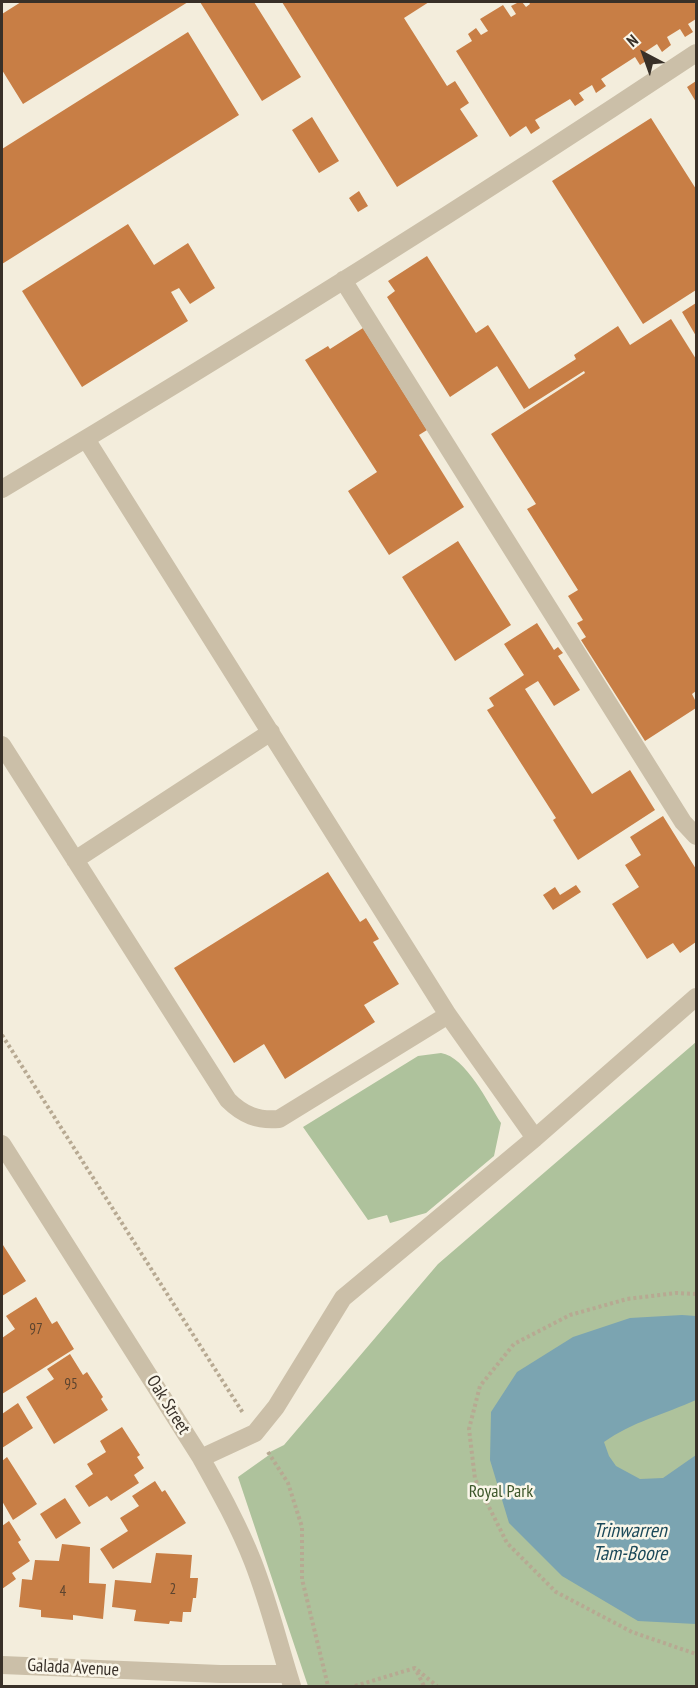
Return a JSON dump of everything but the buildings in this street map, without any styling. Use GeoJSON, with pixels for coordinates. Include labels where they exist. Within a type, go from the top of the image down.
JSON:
{"type":"FeatureCollection","features":[{"type":"Feature","properties":{"kind":"street"},"geometry":{"type":"LineString","coordinates":[[2,489],[510,176],[696,53]]}},
{"type":"Feature","properties":{"kind":"street"},"geometry":{"type":"LineString","coordinates":[[344,280],[683,822],[696,836]]}},
{"type":"Feature","properties":{"kind":"street"},"geometry":{"type":"LineString","coordinates":[[86,439],[448,1015],[535,1138]]}},
{"type":"Feature","properties":{"kind":"street"},"geometry":{"type":"LineString","coordinates":[[75,860],[271,732]]}},
{"type":"Feature","properties":{"kind":"street"},"geometry":{"type":"LineString","coordinates":[[2,745],[228,1100],[245,1114],[268,1120],[279,1119],[448,1015]]}},
{"type":"Feature","properties":{"kind":"street"},"geometry":{"type":"LineString","coordinates":[[201,1458],[255,1433],[276,1407],[343,1298],[535,1138],[696,998]]}},
{"type":"Feature","properties":{"kind":"street","name":"Oak Street"},"geometry":{"type":"LineString","coordinates":[[2,1144],[201,1458],[229,1509],[253,1561],[290,1680]]}},
{"type":"Feature","properties":{"kind":"street","name":"Galada Avenue"},"geometry":{"type":"LineString","coordinates":[[2,1665],[220,1674],[290,1680]]}},
{"type":"Feature","properties":{"kind":"path"},"geometry":{"type":"LineString","coordinates":[[2,1035],[288,1483],[302,1527],[302,1579],[328,1686]]}},
{"type":"Feature","properties":{"kind":"path"},"geometry":{"type":"LineString","coordinates":[[696,1294],[676,1293],[627,1299],[570,1315],[514,1344],[480,1386],[469,1429],[475,1479],[507,1543],[556,1592],[632,1632],[696,1654]]}},
{"type":"Feature","properties":{"kind":"path"},"geometry":{"type":"LineString","coordinates":[[355,1686],[415,1668]]}},
{"type":"Feature","properties":{"kind":"path"},"geometry":{"type":"LineString","coordinates":[[415,1668],[424,1686]]}},
{"type":"Feature","properties":{"kind":"path"},"geometry":{"type":"LineString","coordinates":[[415,1668],[437,1686]]}},
{"type":"Feature","properties":{"kind":"green space","name":"Royal Park"},"geometry":{"type":"Polygon","coordinates":[[[696,1042],[696,1686],[308,1686],[238,1477],[269,1455],[268,1453],[284,1445],[438,1264],[696,1042]]]}},
{"type":"Feature","properties":{"kind":"green space"},"geometry":{"type":"Polygon","coordinates":[[[441,1053],[450,1056],[468,1072],[501,1123],[494,1156],[426,1213],[390,1223],[387,1215],[368,1220],[303,1127],[418,1056],[441,1053]]]}},
{"type":"Feature","properties":{"kind":"water","name":"Trinwarren Tam-Boore"},"geometry":{"type":"Polygon","coordinates":[[[696,1316],[696,1400],[637,1424],[604,1442],[616,1466],[640,1479],[663,1478],[696,1455],[696,1624],[638,1621],[562,1576],[509,1523],[490,1460],[491,1412],[517,1372],[573,1337],[630,1318],[696,1316]]]}}]}
